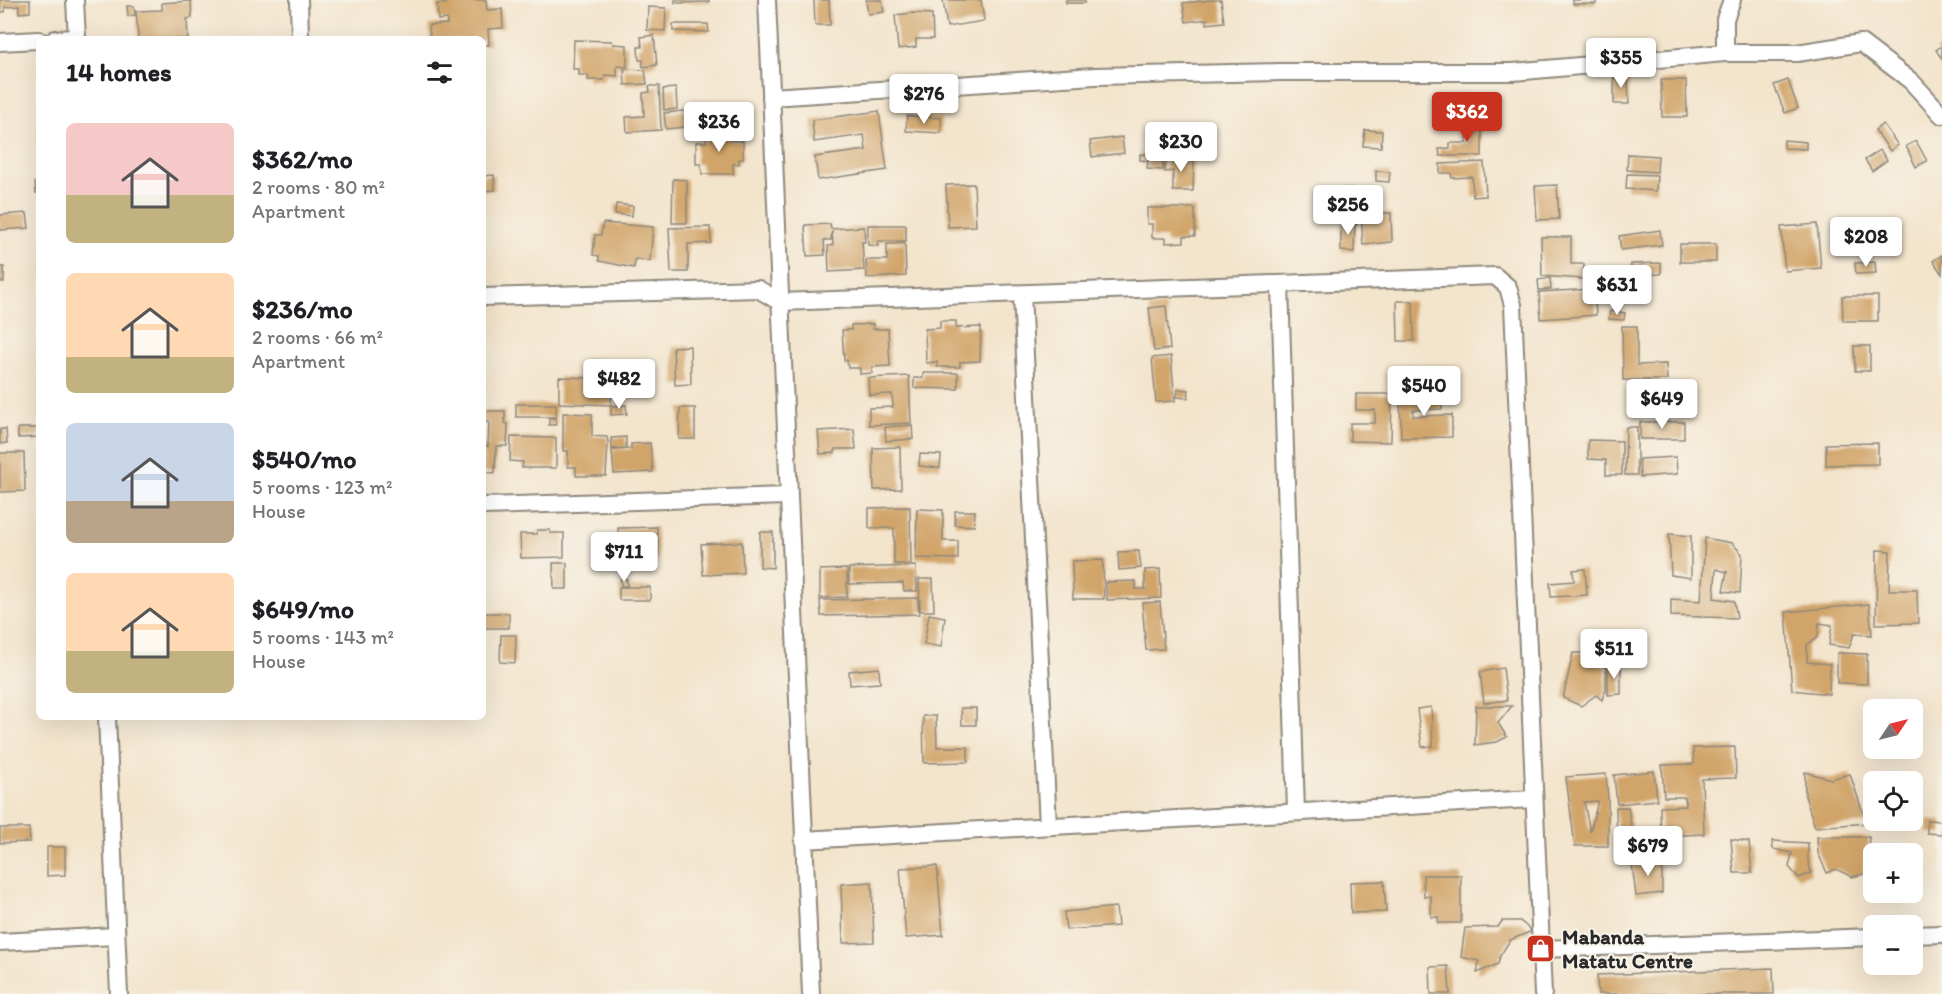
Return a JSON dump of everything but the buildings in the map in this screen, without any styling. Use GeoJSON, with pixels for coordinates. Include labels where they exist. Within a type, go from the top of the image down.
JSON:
{"type":"FeatureCollection","features":[{"type":"Feature","properties":{"kind":"street"},"geometry":{"type":"LineString","coordinates":[[75,0],[77,36]]}},
{"type":"Feature","properties":{"kind":"street"},"geometry":{"type":"LineString","coordinates":[[299,0],[300,36]]}},
{"type":"Feature","properties":{"kind":"street"},"geometry":{"type":"LineString","coordinates":[[767,0],[811,994]]}},
{"type":"Feature","properties":{"kind":"street"},"geometry":{"type":"LineString","coordinates":[[1725,53],[1725,19],[1732,0]]}},
{"type":"Feature","properties":{"kind":"street"},"geometry":{"type":"LineString","coordinates":[[0,42],[36,40]]}},
{"type":"Feature","properties":{"kind":"street"},"geometry":{"type":"LineString","coordinates":[[771,97],[1095,76],[1281,72],[1513,72],[1725,53],[1797,52],[1861,44],[1911,81],[1942,115]]}},
{"type":"Feature","properties":{"kind":"street"},"geometry":{"type":"LineString","coordinates":[[486,297],[758,289],[780,303],[1495,276],[1508,287],[1514,305],[1543,994]]}},
{"type":"Feature","properties":{"kind":"street"},"geometry":{"type":"LineString","coordinates":[[1280,284],[1296,812]]}},
{"type":"Feature","properties":{"kind":"street"},"geometry":{"type":"LineString","coordinates":[[1022,294],[1048,826]]}},
{"type":"Feature","properties":{"kind":"street"},"geometry":{"type":"LineString","coordinates":[[486,506],[788,496]]}},
{"type":"Feature","properties":{"kind":"street"},"geometry":{"type":"LineString","coordinates":[[107,720],[119,994]]}},
{"type":"Feature","properties":{"kind":"street"},"geometry":{"type":"LineString","coordinates":[[803,840],[1534,799]]}},
{"type":"Feature","properties":{"kind":"street"},"geometry":{"type":"LineString","coordinates":[[1923,935],[1942,934]]}},
{"type":"Feature","properties":{"kind":"street"},"geometry":{"type":"LineString","coordinates":[[0,942],[116,936]]}},
{"type":"Feature","properties":{"kind":"street"},"geometry":{"type":"LineString","coordinates":[[1541,949],[1863,937]]}},
{"type":"Feature","properties":{"kind":"place","name":"Mabanda Matatu Centre"},"geometry":{"type":"Point","coordinates":[1541,949]}}]}
